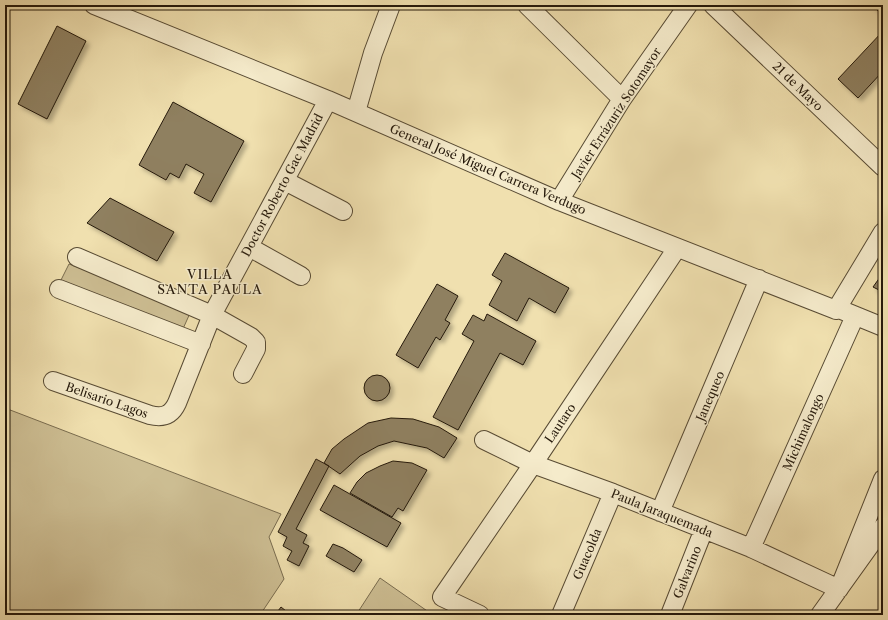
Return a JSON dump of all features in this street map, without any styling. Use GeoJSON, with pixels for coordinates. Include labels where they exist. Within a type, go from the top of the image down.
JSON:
{"type":"FeatureCollection","features":[{"type":"Feature","properties":{"kind":"street","name":"General José Miguel Carrera Verdugo"},"geometry":{"type":"LineString","coordinates":[[94,5],[328,100],[559,201],[883,327]]}},
{"type":"Feature","properties":{"kind":"street"},"geometry":{"type":"LineString","coordinates":[[356,112],[373,53],[391,5]]}},
{"type":"Feature","properties":{"kind":"street"},"geometry":{"type":"LineString","coordinates":[[527,5],[622,99]]}},
{"type":"Feature","properties":{"kind":"street","name":"Javier Errázuriz Sotomayor"},"geometry":{"type":"LineString","coordinates":[[559,201],[622,99],[688,5]]}},
{"type":"Feature","properties":{"kind":"street","name":"21 de Mayo"},"geometry":{"type":"LineString","coordinates":[[713,5],[883,167]]}},
{"type":"Feature","properties":{"kind":"street","name":"Doctor Roberto Gac Madrid"},"geometry":{"type":"LineString","coordinates":[[162,416],[167,415],[174,408],[212,315],[328,100]]}},
{"type":"Feature","properties":{"kind":"street"},"geometry":{"type":"LineString","coordinates":[[285,181],[343,211]]}},
{"type":"Feature","properties":{"kind":"street"},"geometry":{"type":"LineString","coordinates":[[836,310],[883,232]]}},
{"type":"Feature","properties":{"kind":"street"},"geometry":{"type":"LineString","coordinates":[[249,247],[301,276]]}},
{"type":"Feature","properties":{"kind":"street","name":"Lautaro"},"geometry":{"type":"LineString","coordinates":[[480,615],[442,597],[677,248]]}},
{"type":"Feature","properties":{"kind":"street"},"geometry":{"type":"LineString","coordinates":[[77,257],[212,315],[251,337],[256,342],[256,349],[243,374]]}},
{"type":"Feature","properties":{"kind":"street","name":"Janequeo"},"geometry":{"type":"LineString","coordinates":[[660,512],[759,279]]}},
{"type":"Feature","properties":{"kind":"street"},"geometry":{"type":"LineString","coordinates":[[59,289],[201,344]]}},
{"type":"Feature","properties":{"kind":"street","name":"Michimalongo"},"geometry":{"type":"LineString","coordinates":[[751,548],[855,316]]}},
{"type":"Feature","properties":{"kind":"street","name":"Belisario Lagos"},"geometry":{"type":"LineString","coordinates":[[53,381],[150,415],[162,416]]}},
{"type":"Feature","properties":{"kind":"street","name":"Paula Jaraquemada"},"geometry":{"type":"LineString","coordinates":[[484,440],[533,464],[613,493],[751,548],[839,589]]}},
{"type":"Feature","properties":{"kind":"street"},"geometry":{"type":"LineString","coordinates":[[839,589],[883,479]]}},
{"type":"Feature","properties":{"kind":"street","name":"Guacolda"},"geometry":{"type":"LineString","coordinates":[[561,615],[613,493]]}},
{"type":"Feature","properties":{"kind":"street"},"geometry":{"type":"LineString","coordinates":[[820,615],[883,527]]}},
{"type":"Feature","properties":{"kind":"street","name":"Galvarino"},"geometry":{"type":"LineString","coordinates":[[670,615],[704,529]]}},
{"type":"Feature","properties":{"kind":"shaded area"},"geometry":{"type":"Polygon","coordinates":[[[69,264],[191,311],[182,331],[60,282],[69,264]]]}},
{"type":"Feature","properties":{"kind":"shaded area"},"geometry":{"type":"Polygon","coordinates":[[[5,408],[281,514],[269,537],[284,579],[260,615],[5,615],[5,408]]]}},
{"type":"Feature","properties":{"kind":"shaded area"},"geometry":{"type":"Polygon","coordinates":[[[380,578],[433,615],[356,615],[380,578]]]}},
{"type":"Feature","properties":{"kind":"building"},"geometry":{"type":"Polygon","coordinates":[[[872,5],[883,5],[883,16],[872,5]]]}},
{"type":"Feature","properties":{"kind":"building"},"geometry":{"type":"Polygon","coordinates":[[[57,26],[86,41],[47,119],[18,104],[57,26]]]}},
{"type":"Feature","properties":{"kind":"building"},"geometry":{"type":"Polygon","coordinates":[[[883,31],[883,71],[858,98],[838,79],[883,31]]]}},
{"type":"Feature","properties":{"kind":"building"},"geometry":{"type":"Polygon","coordinates":[[[173,102],[244,141],[211,202],[194,193],[204,174],[186,164],[179,178],[170,173],[166,180],[139,165],[173,102]]]}},
{"type":"Feature","properties":{"kind":"building"},"geometry":{"type":"Polygon","coordinates":[[[110,198],[174,232],[157,261],[87,223],[110,198]]]}},
{"type":"Feature","properties":{"kind":"building"},"geometry":{"type":"Polygon","coordinates":[[[505,253],[569,288],[555,313],[529,298],[517,321],[489,305],[502,281],[492,275],[505,253]]]}},
{"type":"Feature","properties":{"kind":"building"},"geometry":{"type":"Polygon","coordinates":[[[883,273],[883,292],[873,287],[883,273]]]}},
{"type":"Feature","properties":{"kind":"building"},"geometry":{"type":"Polygon","coordinates":[[[437,284],[458,296],[445,320],[450,323],[440,340],[436,337],[418,368],[396,355],[437,284]]]}},
{"type":"Feature","properties":{"kind":"building"},"geometry":{"type":"Polygon","coordinates":[[[487,314],[536,341],[523,365],[500,353],[458,430],[433,417],[474,341],[462,334],[473,315],[484,321],[487,314]]]}},
{"type":"Feature","properties":{"kind":"building"},"geometry":{"type":"Polygon","coordinates":[[[377,375],[386,379],[390,388],[386,397],[377,401],[368,397],[364,388],[368,379],[377,375]]]}},
{"type":"Feature","properties":{"kind":"building"},"geometry":{"type":"Polygon","coordinates":[[[391,418],[413,419],[439,427],[457,438],[444,458],[427,448],[394,441],[378,446],[360,456],[340,474],[324,463],[332,449],[344,439],[368,423],[391,418]]]}},
{"type":"Feature","properties":{"kind":"building"},"geometry":{"type":"Polygon","coordinates":[[[316,459],[329,466],[296,529],[307,535],[303,543],[309,546],[299,566],[287,560],[292,551],[283,546],[287,537],[278,532],[316,459]]]}},
{"type":"Feature","properties":{"kind":"building"},"geometry":{"type":"Polygon","coordinates":[[[393,461],[412,463],[427,470],[403,511],[398,508],[392,517],[350,493],[357,482],[366,473],[393,461]]]}},
{"type":"Feature","properties":{"kind":"building"},"geometry":{"type":"Polygon","coordinates":[[[334,485],[401,523],[387,547],[320,510],[334,485]]]}},
{"type":"Feature","properties":{"kind":"building"},"geometry":{"type":"Polygon","coordinates":[[[333,544],[343,548],[362,560],[354,572],[326,556],[333,544]]]}},
{"type":"Feature","properties":{"kind":"building"},"geometry":{"type":"Polygon","coordinates":[[[281,607],[291,615],[275,615],[281,607]]]}},
{"type":"Feature","properties":{"kind":"district","name":"VILLA SANTA PAULA"},"geometry":{"type":"Point","coordinates":[210,282]}}]}
